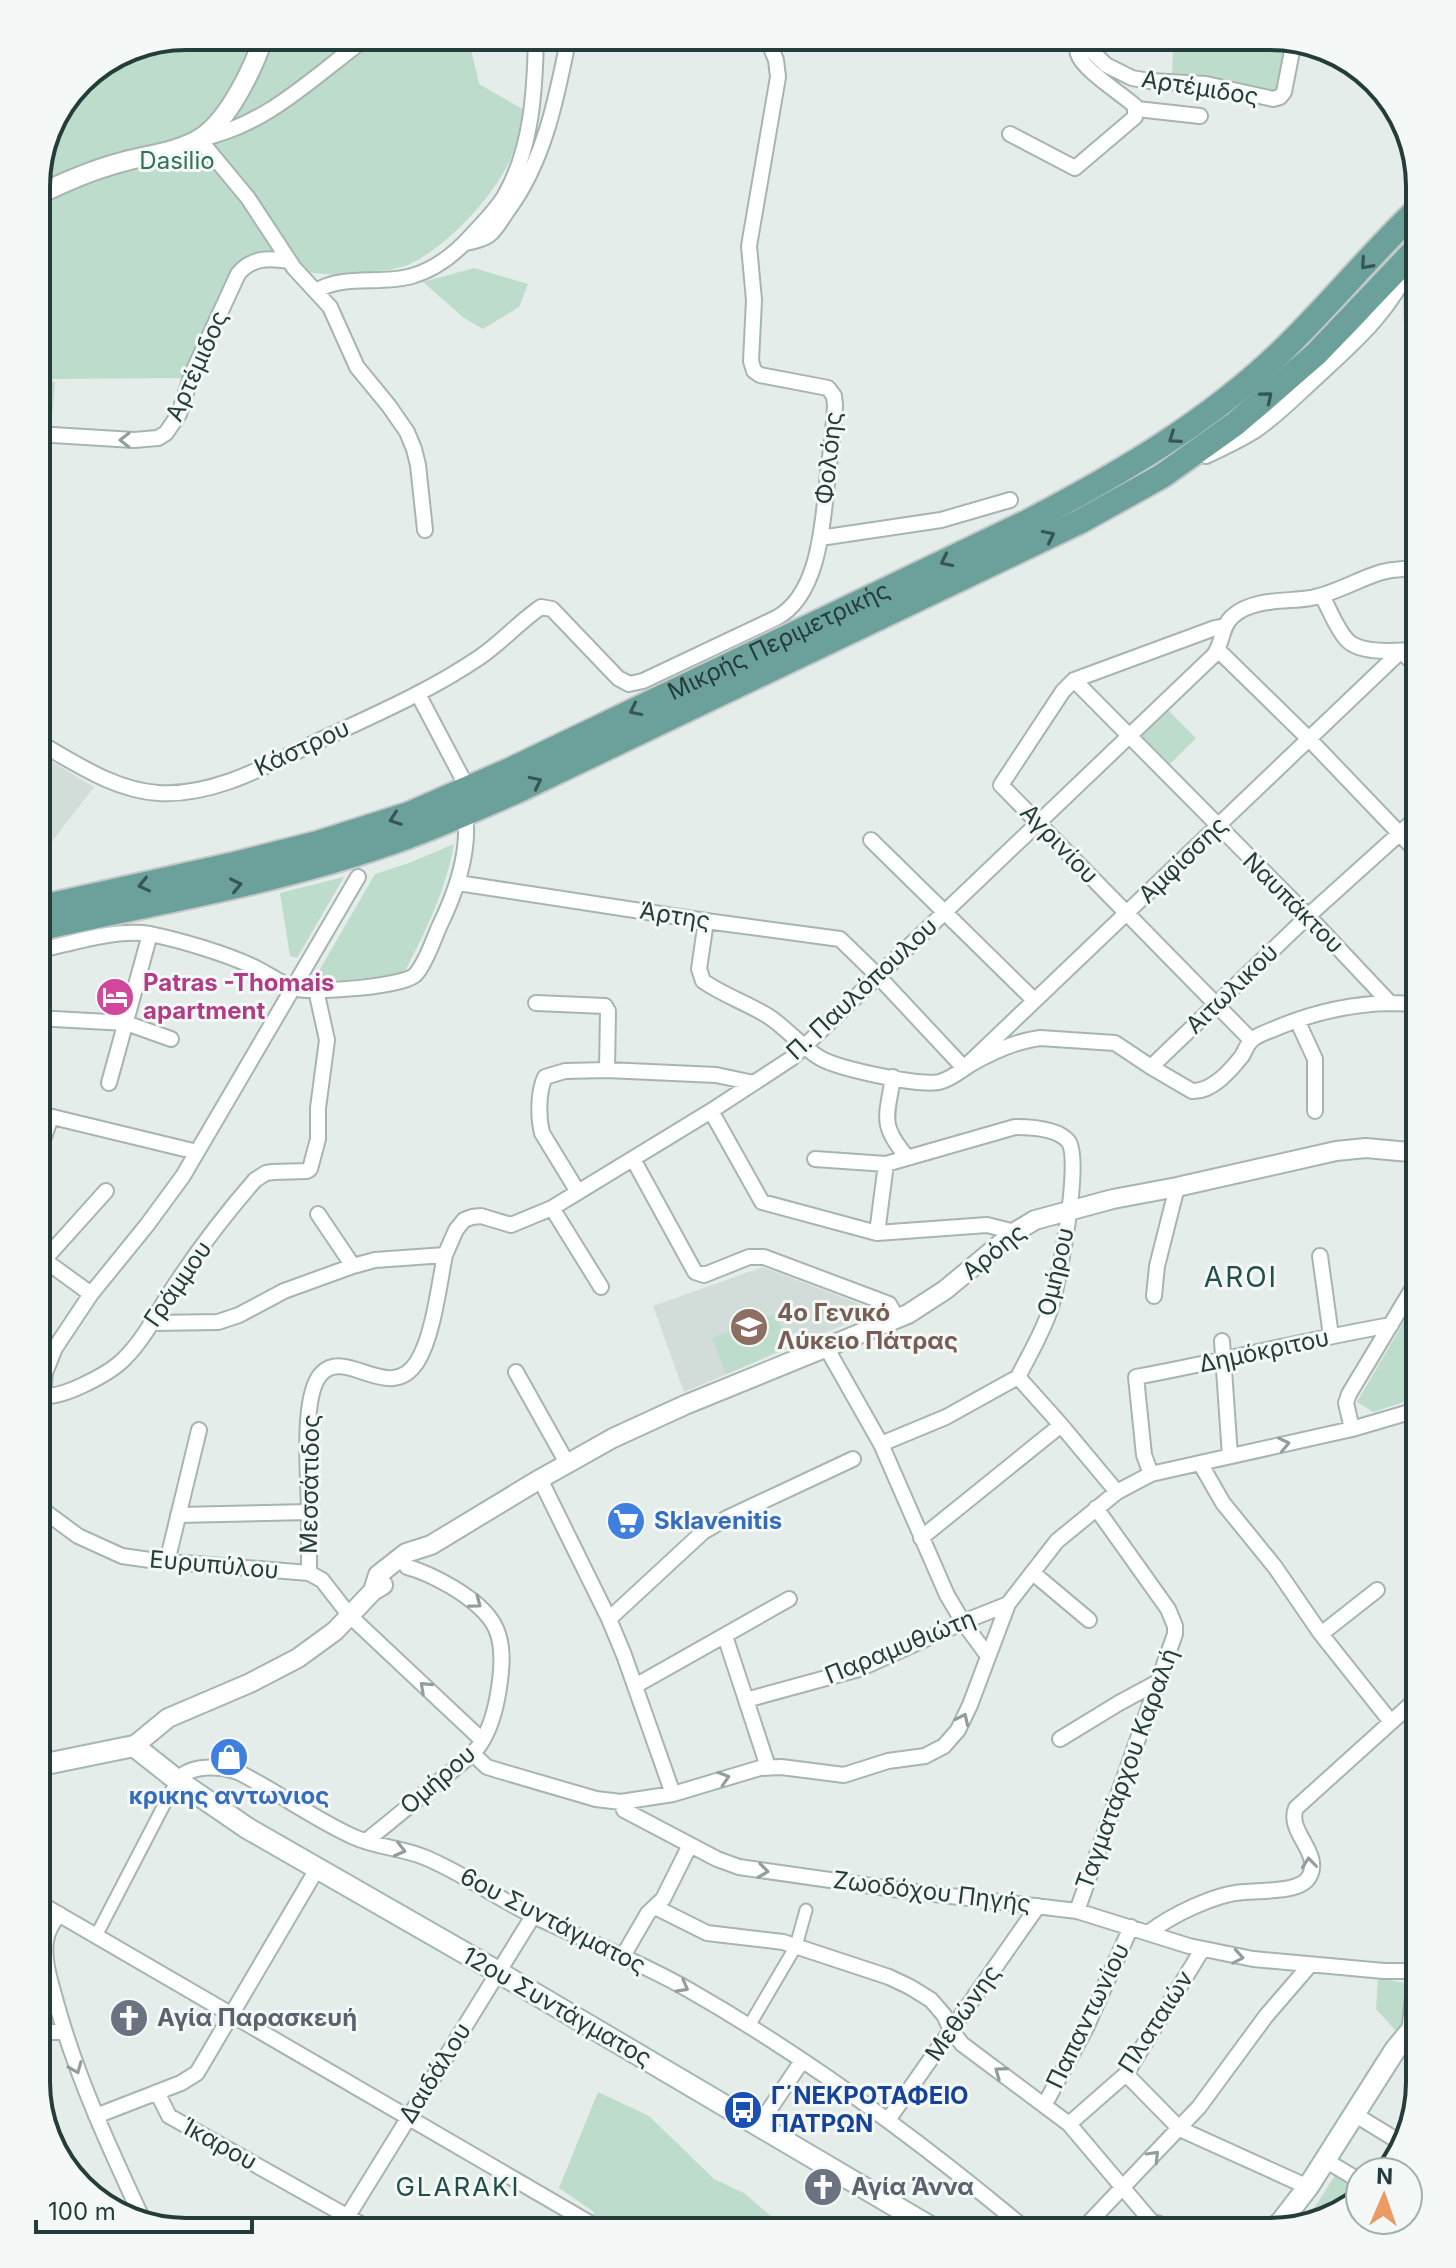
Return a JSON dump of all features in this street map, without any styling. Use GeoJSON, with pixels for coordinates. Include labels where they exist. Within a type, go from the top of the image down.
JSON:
{"type":"FeatureCollection","features":[{"type":"Feature","properties":{"kind":"main road","name":"Μικρής Περιμετρικής"},"geometry":{"type":"LineString","coordinates":[[50,916],[279,875],[390,843],[464,799],[1018,527],[1133,464],[1206,415],[1266,366],[1406,222]]}},
{"type":"Feature","properties":{"kind":"main road","name":"Μικρής Περιμετρικής"},"geometry":{"type":"LineString","coordinates":[[464,799],[543,779],[1081,521],[1162,476],[1235,424],[1286,381],[1406,260]]}},
{"type":"Feature","properties":{"kind":"main road"},"geometry":{"type":"LineString","coordinates":[[50,1763],[134,1746],[177,1780]]}},
{"type":"Feature","properties":{"kind":"main road","name":"12ου Συντάγματος"},"geometry":{"type":"LineString","coordinates":[[177,1780],[247,1828],[915,2218]]}},
{"type":"Feature","properties":{"kind":"main road"},"geometry":{"type":"LineString","coordinates":[[1285,2216],[1308,2187],[1389,2058],[1406,2044]]}},
{"type":"Feature","properties":{"kind":"street"},"geometry":{"type":"LineString","coordinates":[[199,139],[218,122],[259,50]]}},
{"type":"Feature","properties":{"kind":"street"},"geometry":{"type":"LineString","coordinates":[[50,190],[98,169],[229,130],[278,106],[351,50]]}},
{"type":"Feature","properties":{"kind":"street"},"geometry":{"type":"LineString","coordinates":[[316,291],[335,283],[386,281],[418,274],[438,264],[465,243],[505,195],[522,155],[530,118],[535,50]]}},
{"type":"Feature","properties":{"kind":"street"},"geometry":{"type":"LineString","coordinates":[[465,243],[489,235],[526,184],[555,102],[566,50]]}},
{"type":"Feature","properties":{"kind":"street","name":"Φολόης"},"geometry":{"type":"LineString","coordinates":[[549,608],[622,682],[631,684],[787,612],[807,582],[820,538],[835,415],[834,396],[828,388],[760,375],[754,371],[751,361],[754,300],[750,240],[778,77],[772,50]]}},
{"type":"Feature","properties":{"kind":"street"},"geometry":{"type":"LineString","coordinates":[[1078,50],[1086,64],[1137,109],[1200,116]]}},
{"type":"Feature","properties":{"kind":"street","name":"Αρτέμιδος"},"geometry":{"type":"LineString","coordinates":[[1090,50],[1106,65],[1132,78],[1206,84],[1273,99],[1284,92],[1292,52]]}},
{"type":"Feature","properties":{"kind":"street"},"geometry":{"type":"LineString","coordinates":[[1010,134],[1075,168],[1131,121],[1137,109]]}},
{"type":"Feature","properties":{"kind":"street"},"geometry":{"type":"LineString","coordinates":[[199,139],[248,198],[289,261],[334,313],[357,367],[400,420],[411,440],[418,465],[425,530]]}},
{"type":"Feature","properties":{"kind":"street","name":"Αρτέμιδος"},"geometry":{"type":"LineString","coordinates":[[50,435],[134,440],[158,438],[166,433],[179,414],[196,365],[238,274],[257,260],[289,261]]}},
{"type":"Feature","properties":{"kind":"street"},"geometry":{"type":"LineString","coordinates":[[820,538],[927,522],[1010,500]]}},
{"type":"Feature","properties":{"kind":"street"},"geometry":{"type":"LineString","coordinates":[[1406,569],[1383,572],[1322,596],[1253,605],[1234,615],[1225,626],[1218,650],[1406,840]]}},
{"type":"Feature","properties":{"kind":"street"},"geometry":{"type":"LineString","coordinates":[[1322,596],[1343,634],[1354,645],[1406,650]]}},
{"type":"Feature","properties":{"kind":"street","name":"Κάστρου"},"geometry":{"type":"LineString","coordinates":[[50,748],[116,783],[159,793],[212,787],[418,694],[481,656],[539,608],[549,608]]}},
{"type":"Feature","properties":{"kind":"street"},"geometry":{"type":"LineString","coordinates":[[1070,682],[1225,626]]}},
{"type":"Feature","properties":{"kind":"street","name":"Π. Παυλόπουλου"},"geometry":{"type":"LineString","coordinates":[[445,1255],[464,1220],[481,1216],[511,1225],[552,1208],[711,1111],[805,1047],[1218,650]]}},
{"type":"Feature","properties":{"kind":"street"},"geometry":{"type":"LineString","coordinates":[[1401,651],[1406,656]]}},
{"type":"Feature","properties":{"kind":"street","name":"Αμφίσσης"},"geometry":{"type":"LineString","coordinates":[[964,1068],[1401,651]]}},
{"type":"Feature","properties":{"kind":"street","name":"Ναυπάκτου"},"geometry":{"type":"LineString","coordinates":[[1070,682],[1308,916],[1390,1003]]}},
{"type":"Feature","properties":{"kind":"street","name":"Αγρινίου"},"geometry":{"type":"LineString","coordinates":[[1070,682],[1001,785],[1251,1040]]}},
{"type":"Feature","properties":{"kind":"street"},"geometry":{"type":"LineString","coordinates":[[50,948],[119,934],[150,934],[240,961],[293,988],[316,990],[396,983],[414,976],[458,883],[466,831],[464,799],[418,694]]}},
{"type":"Feature","properties":{"kind":"street","name":"Αιτωλικού"},"geometry":{"type":"LineString","coordinates":[[1151,1067],[1308,916],[1406,829]]}},
{"type":"Feature","properties":{"kind":"street"},"geometry":{"type":"LineString","coordinates":[[871,840],[1034,1000]]}},
{"type":"Feature","properties":{"kind":"street"},"geometry":{"type":"LineString","coordinates":[[50,1355],[91,1294],[173,1191],[358,877]]}},
{"type":"Feature","properties":{"kind":"street","name":"Άρτης"},"geometry":{"type":"LineString","coordinates":[[458,883],[840,939],[964,1068]]}},
{"type":"Feature","properties":{"kind":"street"},"geometry":{"type":"LineString","coordinates":[[706,921],[699,969],[703,981],[768,1016],[818,1057],[840,1066],[917,1082],[938,1082],[1000,1050],[1028,1039],[1040,1038],[1115,1043],[1151,1067],[1197,1091],[1224,1076],[1251,1040],[1297,1020],[1348,1007],[1406,1003]]}},
{"type":"Feature","properties":{"kind":"street"},"geometry":{"type":"LineString","coordinates":[[109,1083],[150,934]]}},
{"type":"Feature","properties":{"kind":"street","name":"Γράμμου"},"geometry":{"type":"LineString","coordinates":[[50,1395],[62,1394],[126,1358],[179,1279],[255,1180],[266,1173],[307,1171],[313,1163],[327,1040],[316,990]]}},
{"type":"Feature","properties":{"kind":"street"},"geometry":{"type":"LineString","coordinates":[[536,1003],[605,1006],[608,1011],[607,1070]]}},
{"type":"Feature","properties":{"kind":"street"},"geometry":{"type":"LineString","coordinates":[[50,1019],[126,1023],[171,1039]]}},
{"type":"Feature","properties":{"kind":"street"},"geometry":{"type":"LineString","coordinates":[[1297,1020],[1315,1059],[1315,1111]]}},
{"type":"Feature","properties":{"kind":"street"},"geometry":{"type":"LineString","coordinates":[[578,1192],[542,1133],[542,1084],[545,1077],[557,1072],[607,1070],[716,1075],[754,1083]]}},
{"type":"Feature","properties":{"kind":"street"},"geometry":{"type":"LineString","coordinates":[[815,1159],[886,1164],[907,1157],[891,1136],[887,1121],[893,1077]]}},
{"type":"Feature","properties":{"kind":"street"},"geometry":{"type":"LineString","coordinates":[[711,1111],[762,1202],[877,1233],[987,1225],[1015,1232]]}},
{"type":"Feature","properties":{"kind":"street"},"geometry":{"type":"LineString","coordinates":[[50,1116],[197,1152]]}},
{"type":"Feature","properties":{"kind":"street","name":"Ομήρου"},"geometry":{"type":"LineString","coordinates":[[907,1157],[1015,1127],[1045,1130],[1066,1139],[1072,1149],[1070,1210],[1051,1307],[1018,1377]]}},
{"type":"Feature","properties":{"kind":"street","name":"Αρόης"},"geometry":{"type":"LineString","coordinates":[[350,1616],[373,1591],[431,1545],[567,1463],[660,1416],[897,1318],[945,1290],[1015,1232],[1035,1220],[1352,1148],[1406,1152]]}},
{"type":"Feature","properties":{"kind":"street"},"geometry":{"type":"LineString","coordinates":[[633,1159],[695,1272],[704,1275],[749,1257],[764,1257],[889,1304],[897,1318]]}},
{"type":"Feature","properties":{"kind":"street"},"geometry":{"type":"LineString","coordinates":[[877,1233],[886,1164]]}},
{"type":"Feature","properties":{"kind":"street"},"geometry":{"type":"LineString","coordinates":[[1154,1296],[1157,1266],[1177,1187]]}},
{"type":"Feature","properties":{"kind":"street"},"geometry":{"type":"LineString","coordinates":[[50,1247],[106,1191]]}},
{"type":"Feature","properties":{"kind":"street"},"geometry":{"type":"LineString","coordinates":[[552,1208],[601,1287]]}},
{"type":"Feature","properties":{"kind":"street"},"geometry":{"type":"LineString","coordinates":[[318,1214],[353,1266]]}},
{"type":"Feature","properties":{"kind":"street"},"geometry":{"type":"LineString","coordinates":[[151,1323],[207,1323],[228,1319],[284,1291],[353,1266],[375,1260],[445,1255]]}},
{"type":"Feature","properties":{"kind":"street","name":"Μεσσάτιδος"},"geometry":{"type":"LineString","coordinates":[[309,1573],[308,1429],[313,1392],[319,1376],[327,1369],[340,1367],[388,1378],[411,1370],[426,1341],[445,1255]]}},
{"type":"Feature","properties":{"kind":"street"},"geometry":{"type":"LineString","coordinates":[[1320,1256],[1331,1336]]}},
{"type":"Feature","properties":{"kind":"street"},"geometry":{"type":"LineString","coordinates":[[50,1264],[91,1294]]}},
{"type":"Feature","properties":{"kind":"street"},"geometry":{"type":"LineString","coordinates":[[1352,1429],[1346,1403],[1406,1300]]}},
{"type":"Feature","properties":{"kind":"street","name":"Δημόκριτου"},"geometry":{"type":"LineString","coordinates":[[1151,1474],[1144,1455],[1136,1377],[1391,1325]]}},
{"type":"Feature","properties":{"kind":"street"},"geometry":{"type":"LineString","coordinates":[[1222,1341],[1230,1456]]}},
{"type":"Feature","properties":{"kind":"street"},"geometry":{"type":"LineString","coordinates":[[826,1347],[881,1444],[947,1595],[988,1656]]}},
{"type":"Feature","properties":{"kind":"street"},"geometry":{"type":"LineString","coordinates":[[516,1372],[567,1463]]}},
{"type":"Feature","properties":{"kind":"street"},"geometry":{"type":"LineString","coordinates":[[881,1444],[946,1417],[1018,1377],[1117,1492]]}},
{"type":"Feature","properties":{"kind":"street"},"geometry":{"type":"LineString","coordinates":[[621,1802],[673,1794],[753,1769],[768,1767],[844,1775],[888,1761],[934,1752],[958,1730],[1008,1604],[1057,1541],[1117,1492],[1151,1474],[1352,1429],[1406,1413]]}},
{"type":"Feature","properties":{"kind":"street"},"geometry":{"type":"LineString","coordinates":[[921,1538],[1061,1425]]}},
{"type":"Feature","properties":{"kind":"street"},"geometry":{"type":"LineString","coordinates":[[167,1562],[199,1430]]}},
{"type":"Feature","properties":{"kind":"street"},"geometry":{"type":"LineString","coordinates":[[609,1619],[703,1532],[853,1459]]}},
{"type":"Feature","properties":{"kind":"street"},"geometry":{"type":"LineString","coordinates":[[1200,1463],[1223,1503],[1391,1722]]}},
{"type":"Feature","properties":{"kind":"street"},"geometry":{"type":"LineString","coordinates":[[540,1479],[609,1619],[673,1794]]}},
{"type":"Feature","properties":{"kind":"street","name":"Ταγματάρχου Καραλή"},"geometry":{"type":"LineString","coordinates":[[1077,1911],[1174,1638],[1174,1622],[1168,1609],[1096,1508]]}},
{"type":"Feature","properties":{"kind":"street"},"geometry":{"type":"LineString","coordinates":[[178,1515],[309,1512]]}},
{"type":"Feature","properties":{"kind":"street","name":"Ευρυπύλου"},"geometry":{"type":"LineString","coordinates":[[50,1515],[78,1536],[111,1553],[167,1562],[309,1573],[322,1580],[350,1616],[482,1740]]}},
{"type":"Feature","properties":{"kind":"street","name":"Αρόης"},"geometry":{"type":"LineString","coordinates":[[373,1591],[378,1575],[406,1553],[431,1545]]}},
{"type":"Feature","properties":{"kind":"street","name":"Ομήρου"},"geometry":{"type":"LineString","coordinates":[[366,1841],[472,1753],[482,1740],[495,1710],[500,1677],[502,1651],[495,1624],[487,1612],[466,1595],[434,1577],[407,1567]]}},
{"type":"Feature","properties":{"kind":"street"},"geometry":{"type":"LineString","coordinates":[[1033,1573],[1089,1620]]}},
{"type":"Feature","properties":{"kind":"street"},"geometry":{"type":"LineString","coordinates":[[1321,1634],[1377,1590]]}},
{"type":"Feature","properties":{"kind":"street"},"geometry":{"type":"LineString","coordinates":[[635,1686],[789,1599]]}},
{"type":"Feature","properties":{"kind":"street","name":"Παραμυθιώτη"},"geometry":{"type":"LineString","coordinates":[[746,1700],[859,1669],[1008,1604]]}},
{"type":"Feature","properties":{"kind":"street"},"geometry":{"type":"LineString","coordinates":[[134,1746],[168,1718],[250,1683],[298,1658],[350,1616]]}},
{"type":"Feature","properties":{"kind":"street"},"geometry":{"type":"LineString","coordinates":[[725,1636],[768,1767]]}},
{"type":"Feature","properties":{"kind":"street"},"geometry":{"type":"LineString","coordinates":[[1060,1739],[1158,1682]]}},
{"type":"Feature","properties":{"kind":"street"},"geometry":{"type":"LineString","coordinates":[[1148,1933],[1166,1921],[1226,1895],[1290,1888],[1304,1883],[1310,1876],[1311,1862],[1294,1822],[1296,1808],[1406,1709]]}},
{"type":"Feature","properties":{"kind":"street","name":"Ζωοδόχου Πηγής"},"geometry":{"type":"LineString","coordinates":[[472,1753],[487,1767],[596,1799],[621,1802],[624,1810],[724,1863],[739,1867],[1077,1911],[1202,1950],[1268,1961],[1384,1971],[1406,1969]]}},
{"type":"Feature","properties":{"kind":"street","name":"6ου Συντάγματος"},"geometry":{"type":"LineString","coordinates":[[177,1780],[185,1772],[201,1768],[234,1770],[345,1832],[366,1841],[415,1853],[445,1866],[533,1916],[623,1956],[687,1989],[749,2026],[888,2120],[1012,2218]]}},
{"type":"Feature","properties":{"kind":"street"},"geometry":{"type":"LineString","coordinates":[[96,1936],[177,1780]]}},
{"type":"Feature","properties":{"kind":"street"},"geometry":{"type":"LineString","coordinates":[[623,1956],[638,1927],[663,1899],[690,1845]]}},
{"type":"Feature","properties":{"kind":"street"},"geometry":{"type":"LineString","coordinates":[[96,2116],[181,2083],[197,2073],[317,1869]]}},
{"type":"Feature","properties":{"kind":"street","name":"Μεθώνης"},"geometry":{"type":"LineString","coordinates":[[888,2120],[1038,1906]]}},
{"type":"Feature","properties":{"kind":"street"},"geometry":{"type":"LineString","coordinates":[[655,1907],[707,1933],[796,1946],[910,1987],[936,2006],[962,2044],[1069,2124],[1149,2218]]}},
{"type":"Feature","properties":{"kind":"street"},"geometry":{"type":"LineString","coordinates":[[50,1909],[408,2116],[571,2218]]}},
{"type":"Feature","properties":{"kind":"street"},"geometry":{"type":"LineString","coordinates":[[749,2026],[796,1946],[806,1910]]}},
{"type":"Feature","properties":{"kind":"street"},"geometry":{"type":"LineString","coordinates":[[50,1929],[59,1914]]}},
{"type":"Feature","properties":{"kind":"street","name":"Δαιδάλου"},"geometry":{"type":"LineString","coordinates":[[347,2216],[533,1916]]}},
{"type":"Feature","properties":{"kind":"street","name":"Παπαντωνίου"},"geometry":{"type":"LineString","coordinates":[[1045,2104],[1086,2028],[1131,1927]]}},
{"type":"Feature","properties":{"kind":"street","name":"Πλαταιών"},"geometry":{"type":"LineString","coordinates":[[1069,2124],[1126,2074],[1202,1950]]}},
{"type":"Feature","properties":{"kind":"street"},"geometry":{"type":"LineString","coordinates":[[1093,2218],[1199,2107],[1266,2016],[1310,1965]]}},
{"type":"Feature","properties":{"kind":"street"},"geometry":{"type":"LineString","coordinates":[[50,1976],[64,2032],[96,2116],[138,2209]]}},
{"type":"Feature","properties":{"kind":"street"},"geometry":{"type":"LineString","coordinates":[[50,2032],[64,2032]]}},
{"type":"Feature","properties":{"kind":"street"},"geometry":{"type":"LineString","coordinates":[[759,2125],[802,2061]]}},
{"type":"Feature","properties":{"kind":"street"},"geometry":{"type":"LineString","coordinates":[[1126,2074],[1180,2129],[1308,2187]]}},
{"type":"Feature","properties":{"kind":"street","name":"Ίκαρου"},"geometry":{"type":"LineString","coordinates":[[157,2092],[169,2116],[350,2218]]}},
{"type":"Feature","properties":{"kind":"street"},"geometry":{"type":"LineString","coordinates":[[1354,2114],[1394,2138]]}},
{"type":"Feature","properties":{"kind":"street"},"geometry":{"type":"LineString","coordinates":[[1325,2160],[1344,2171]]}},
{"type":"Feature","properties":{"kind":"shaded area"},"geometry":{"type":"Polygon","coordinates":[[[50,760],[94,787],[50,844],[50,760]]]}},
{"type":"Feature","properties":{"kind":"shaded area","name":"4ο Γενικό Λύκειο Πάτρας"},"geometry":{"type":"Polygon","coordinates":[[[763,1267],[873,1309],[872,1313],[684,1392],[653,1306],[763,1267]]]}},
{"type":"Feature","properties":{"kind":"green space","name":"Dasilio"},"geometry":{"type":"Polygon","coordinates":[[[186,50],[471,50],[479,84],[526,111],[511,158],[482,203],[454,233],[425,256],[392,269],[315,273],[253,257],[185,378],[50,379],[50,177],[64,126],[78,103],[110,73],[134,60],[159,53],[186,50]]]}},
{"type":"Feature","properties":{"kind":"green space"},"geometry":{"type":"Polygon","coordinates":[[[1173,50],[1286,51],[1279,92],[1172,76],[1173,50]]]}},
{"type":"Feature","properties":{"kind":"green space"},"geometry":{"type":"Polygon","coordinates":[[[474,268],[528,284],[519,307],[483,329],[464,318],[423,282],[474,268]]]}},
{"type":"Feature","properties":{"kind":"green space"},"geometry":{"type":"Polygon","coordinates":[[[1406,295],[1406,330],[1404,328],[1403,297],[1406,295]]]}},
{"type":"Feature","properties":{"kind":"green space"},"geometry":{"type":"Polygon","coordinates":[[[50,381],[55,382],[50,427],[50,381]]]}},
{"type":"Feature","properties":{"kind":"green space"},"geometry":{"type":"Polygon","coordinates":[[[1167,709],[1196,738],[1168,766],[1139,738],[1167,709]]]}},
{"type":"Feature","properties":{"kind":"green space"},"geometry":{"type":"Polygon","coordinates":[[[454,844],[441,894],[405,971],[399,975],[322,982],[316,976],[375,874],[454,844]]]}},
{"type":"Feature","properties":{"kind":"green space"},"geometry":{"type":"Polygon","coordinates":[[[344,877],[297,958],[290,956],[280,893],[344,877]]]}},
{"type":"Feature","properties":{"kind":"green space"},"geometry":{"type":"Polygon","coordinates":[[[776,1314],[789,1347],[726,1374],[712,1338],[776,1314]]]}},
{"type":"Feature","properties":{"kind":"green space"},"geometry":{"type":"Polygon","coordinates":[[[1406,1318],[1406,1401],[1373,1412],[1357,1402],[1406,1318]]]}},
{"type":"Feature","properties":{"kind":"green space"},"geometry":{"type":"Polygon","coordinates":[[[1378,1978],[1405,1983],[1404,2019],[1396,2031],[1376,2009],[1378,1978]]]}},
{"type":"Feature","properties":{"kind":"green space"},"geometry":{"type":"Polygon","coordinates":[[[598,2092],[649,2116],[714,2179],[744,2193],[773,2218],[593,2218],[594,2212],[559,2188],[598,2092]]]}},
{"type":"Feature","properties":{"kind":"green space"},"geometry":{"type":"Polygon","coordinates":[[[1337,2172],[1344,2177],[1344,2196],[1314,2211],[1337,2172]]]}},
{"type":"Feature","properties":{"kind":"place","name":"Patras -Thomais apartment"},"geometry":{"type":"Point","coordinates":[115,997]}},
{"type":"Feature","properties":{"kind":"place","name":"4ο Γενικό Λύκειο Πάτρας"},"geometry":{"type":"Point","coordinates":[749,1327]}},
{"type":"Feature","properties":{"kind":"place","name":"Sklavenitis"},"geometry":{"type":"Point","coordinates":[626,1521]}},
{"type":"Feature","properties":{"kind":"place","name":"κρικης αντωνιος"},"geometry":{"type":"Point","coordinates":[229,1757]}},
{"type":"Feature","properties":{"kind":"place","name":"Αγία Παρασκευή"},"geometry":{"type":"Point","coordinates":[129,2018]}},
{"type":"Feature","properties":{"kind":"place","name":"Γ΄ΝΕΚΡΟΤΑΦΕΙΟ ΠΑΤΡΩΝ"},"geometry":{"type":"Point","coordinates":[743,2110]}},
{"type":"Feature","properties":{"kind":"place","name":"Αγία Άννα"},"geometry":{"type":"Point","coordinates":[823,2187]}},
{"type":"Feature","properties":{"kind":"district","name":"AROI"},"geometry":{"type":"Point","coordinates":[1241,1277]}},
{"type":"Feature","properties":{"kind":"district","name":"GLARAKI"},"geometry":{"type":"Point","coordinates":[458,2187]}}]}
